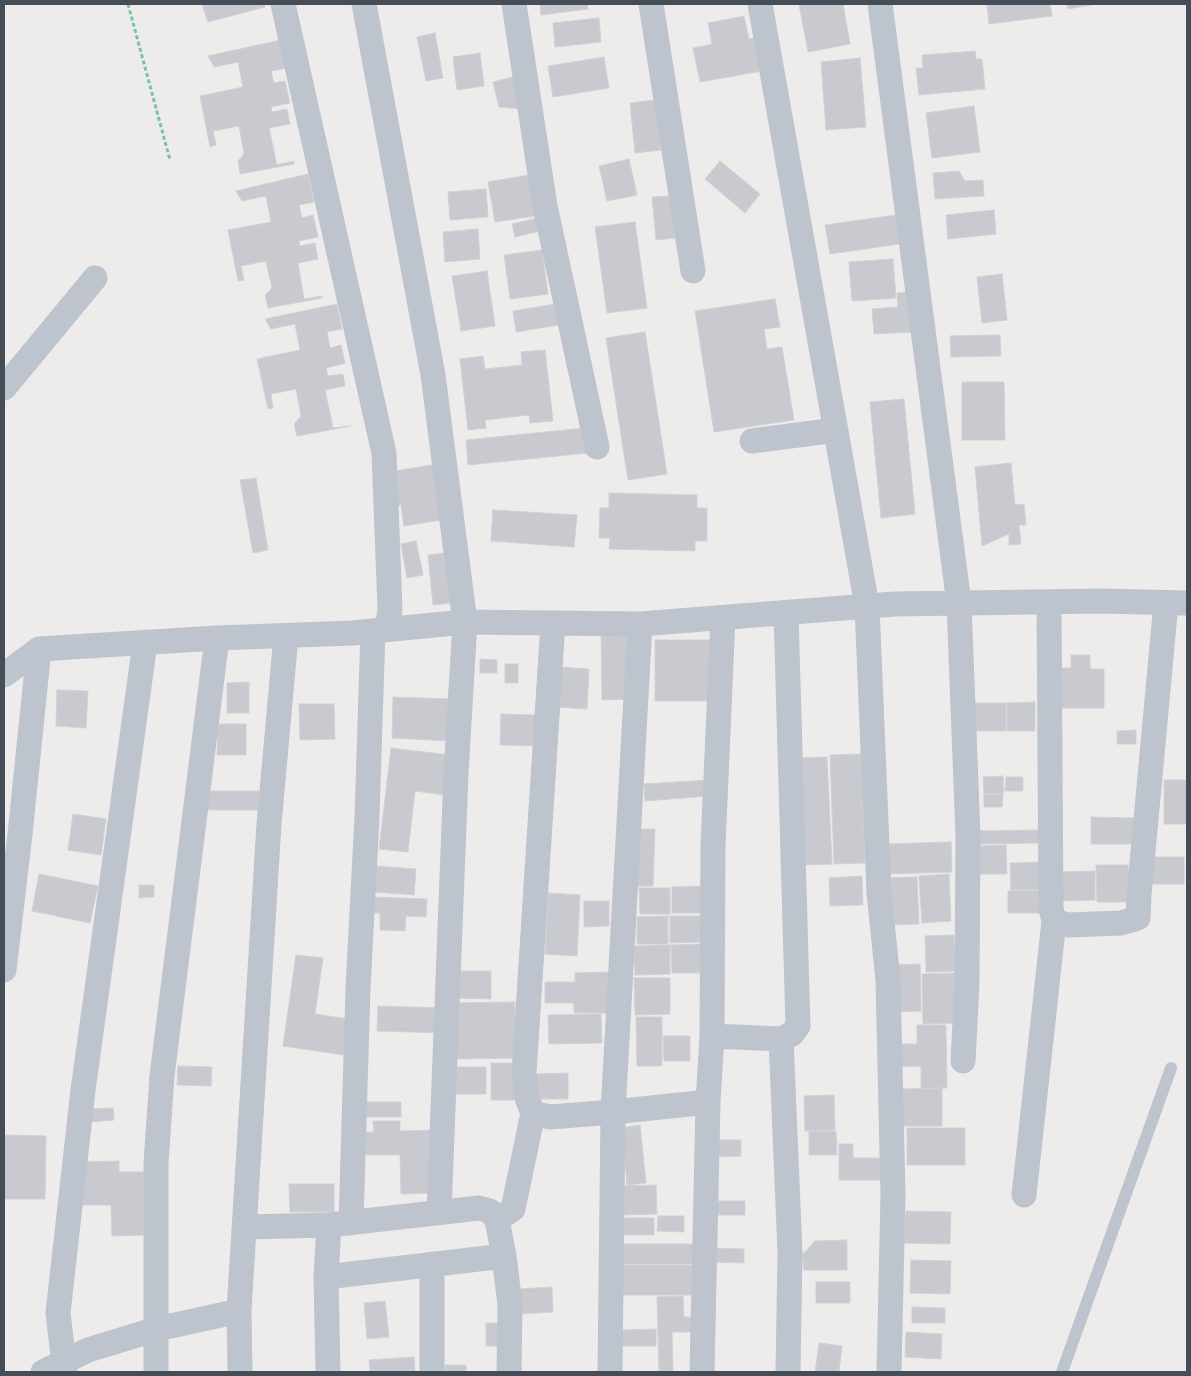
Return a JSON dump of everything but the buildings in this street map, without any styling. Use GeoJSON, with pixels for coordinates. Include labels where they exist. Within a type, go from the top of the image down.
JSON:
{"type":"FeatureCollection","features":[{"type":"Feature","properties":{"kind":"street"},"geometry":{"type":"LineString","coordinates":[[283,4],[384,453],[390,610],[380,630],[367,817],[358,998],[340,1224],[326,1278],[328,1372]]}},
{"type":"Feature","properties":{"kind":"street"},"geometry":{"type":"LineString","coordinates":[[364,4],[433,375],[464,622],[455,793],[439,1213]]}},
{"type":"Feature","properties":{"kind":"street"},"geometry":{"type":"LineString","coordinates":[[514,4],[545,206],[597,447]]}},
{"type":"Feature","properties":{"kind":"street"},"geometry":{"type":"LineString","coordinates":[[650,4],[693,271]]}},
{"type":"Feature","properties":{"kind":"street"},"geometry":{"type":"LineString","coordinates":[[760,4],[867,606],[879,893],[888,980],[893,1195],[889,1372]]}},
{"type":"Feature","properties":{"kind":"street"},"geometry":{"type":"LineString","coordinates":[[880,4],[959,603],[968,836],[967,983],[963,1061]]}},
{"type":"Feature","properties":{"kind":"street"},"geometry":{"type":"LineString","coordinates":[[4,388],[95,278]]}},
{"type":"Feature","properties":{"kind":"street"},"geometry":{"type":"LineString","coordinates":[[752,441],[836,430]]}},
{"type":"Feature","properties":{"kind":"street"},"geometry":{"type":"LineString","coordinates":[[1024,1195],[1054,921],[1051,909],[1049,602]]}},
{"type":"Feature","properties":{"kind":"street"},"geometry":{"type":"LineString","coordinates":[[4,675],[39,649],[217,638],[286,636],[464,622],[640,624],[894,604],[1177,603],[1139,895],[1138,918],[1121,923],[1068,925],[1054,921]]}},
{"type":"Feature","properties":{"kind":"street"},"geometry":{"type":"LineString","coordinates":[[712,1036],[781,1039],[792,1034],[798,1026],[786,613]]}},
{"type":"Feature","properties":{"kind":"street"},"geometry":{"type":"LineString","coordinates":[[702,1372],[708,1102],[712,1036],[713,846],[724,618]]}},
{"type":"Feature","properties":{"kind":"street"},"geometry":{"type":"LineString","coordinates":[[497,1220],[513,1209],[533,1113],[527,1098],[524,1073],[553,623]]}},
{"type":"Feature","properties":{"kind":"street"},"geometry":{"type":"LineString","coordinates":[[610,1372],[614,1112],[640,624]]}},
{"type":"Feature","properties":{"kind":"street"},"geometry":{"type":"LineString","coordinates":[[240,1372],[239,1311],[270,824],[286,636]]}},
{"type":"Feature","properties":{"kind":"street"},"geometry":{"type":"LineString","coordinates":[[156,1372],[156,1163],[162,1076],[217,638]]}},
{"type":"Feature","properties":{"kind":"street"},"geometry":{"type":"LineString","coordinates":[[57,1369],[58,1313],[81,1110],[145,643]]}},
{"type":"Feature","properties":{"kind":"street"},"geometry":{"type":"LineString","coordinates":[[4,970],[39,649]]}},
{"type":"Feature","properties":{"kind":"street"},"geometry":{"type":"LineString","coordinates":[[781,1039],[790,1252],[788,1372]]}},
{"type":"Feature","properties":{"kind":"street"},"geometry":{"type":"LineString","coordinates":[[533,1113],[550,1117],[708,1102]]}},
{"type":"Feature","properties":{"kind":"street"},"geometry":{"type":"LineString","coordinates":[[245,1227],[340,1224],[479,1208],[490,1211],[497,1220],[510,1305],[509,1372]]}},
{"type":"Feature","properties":{"kind":"street"},"geometry":{"type":"LineString","coordinates":[[326,1278],[504,1256]]}},
{"type":"Feature","properties":{"kind":"street"},"geometry":{"type":"LineString","coordinates":[[432,1264],[432,1372]]}},
{"type":"Feature","properties":{"kind":"street"},"geometry":{"type":"LineString","coordinates":[[57,1369],[88,1350],[157,1329],[239,1311]]}},
{"type":"Feature","properties":{"kind":"lane"},"geometry":{"type":"LineString","coordinates":[[1062,1372],[1171,1068]]}},
{"type":"Feature","properties":{"kind":"path"},"geometry":{"type":"LineString","coordinates":[[128,4],[170,160]]}}]}
